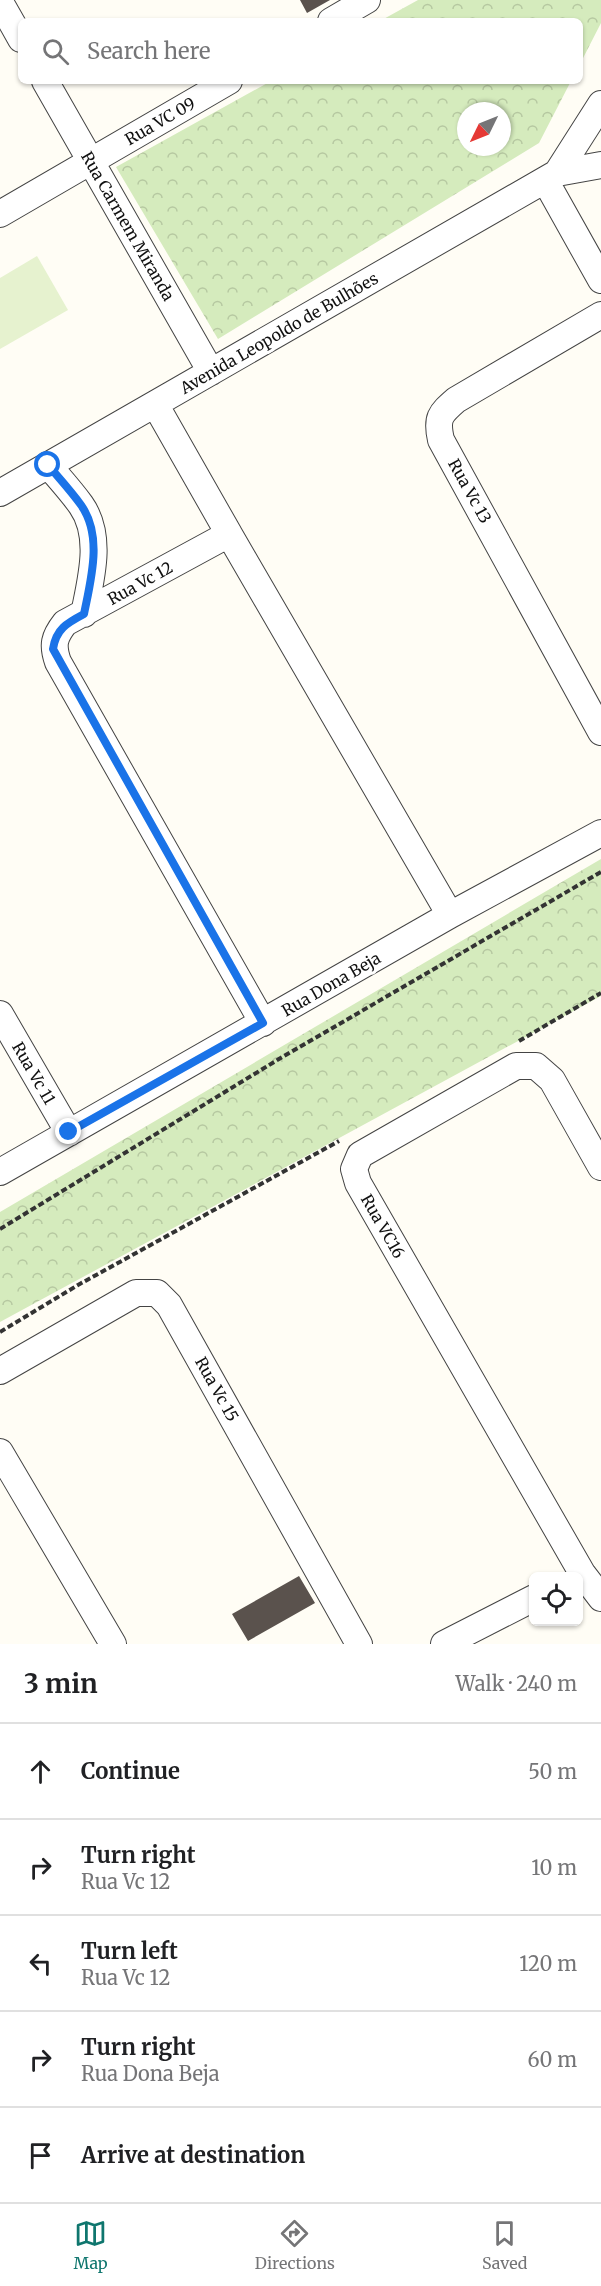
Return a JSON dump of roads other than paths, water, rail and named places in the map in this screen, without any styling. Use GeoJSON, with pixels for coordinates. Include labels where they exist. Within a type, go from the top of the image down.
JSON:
{"type":"FeatureCollection","features":[{"type":"Feature","properties":{"kind":"street"},"geometry":{"type":"LineString","coordinates":[[336,18],[367,0]]}},
{"type":"Feature","properties":{"kind":"street"},"geometry":{"type":"LineString","coordinates":[[0,2],[18,34]]}},
{"type":"Feature","properties":{"kind":"street","name":"Rua Carmem Miranda"},"geometry":{"type":"LineString","coordinates":[[47,84],[211,372]]}},
{"type":"Feature","properties":{"kind":"street","name":"Rua VC 09"},"geometry":{"type":"LineString","coordinates":[[0,214],[224,84]]}},
{"type":"Feature","properties":{"kind":"street","name":"Avenida Leopoldo de Bulhões"},"geometry":{"type":"LineString","coordinates":[[551,177],[601,104]]}},
{"type":"Feature","properties":{"kind":"street","name":"Avenida Leopoldo de Bulhões"},"geometry":{"type":"LineString","coordinates":[[0,493],[551,177],[601,165]]}},
{"type":"Feature","properties":{"kind":"street"},"geometry":{"type":"LineString","coordinates":[[551,177],[601,280]]}},
{"type":"Feature","properties":{"kind":"street","name":"Rua Vc 13"},"geometry":{"type":"LineString","coordinates":[[601,315],[456,400],[443,411],[437,424],[441,440],[601,732]]}},
{"type":"Feature","properties":{"kind":"street"},"geometry":{"type":"LineString","coordinates":[[155,404],[450,915]]}},
{"type":"Feature","properties":{"kind":"street"},"geometry":{"type":"LineString","coordinates":[[48,465],[82,507],[92,536],[94,566],[84,614]]}},
{"type":"Feature","properties":{"kind":"street","name":"Rua Vc 12"},"geometry":{"type":"LineString","coordinates":[[229,534],[65,624],[55,635],[53,649],[58,662],[263,1023]]}},
{"type":"Feature","properties":{"kind":"street","name":"Rua Dona Beja"},"geometry":{"type":"LineString","coordinates":[[0,1172],[450,915],[601,833]]}},
{"type":"Feature","properties":{"kind":"street","name":"Rua Vc 11"},"geometry":{"type":"LineString","coordinates":[[0,1014],[69,1132]]}},
{"type":"Feature","properties":{"kind":"street","name":"Rua VC16"},"geometry":{"type":"LineString","coordinates":[[586,1571],[358,1183],[354,1168],[360,1155],[516,1066],[536,1066],[552,1080],[601,1167]]}},
{"type":"Feature","properties":{"kind":"street","name":"Rua Vc 15"},"geometry":{"type":"LineString","coordinates":[[0,1371],[136,1293],[157,1293],[170,1305],[359,1644]]}},
{"type":"Feature","properties":{"kind":"street"},"geometry":{"type":"LineString","coordinates":[[0,1452],[113,1644]]}},
{"type":"Feature","properties":{"kind":"street"},"geometry":{"type":"LineString","coordinates":[[586,1571],[601,1598]]}},
{"type":"Feature","properties":{"kind":"street"},"geometry":{"type":"LineString","coordinates":[[444,1644],[529,1601]]}}]}
